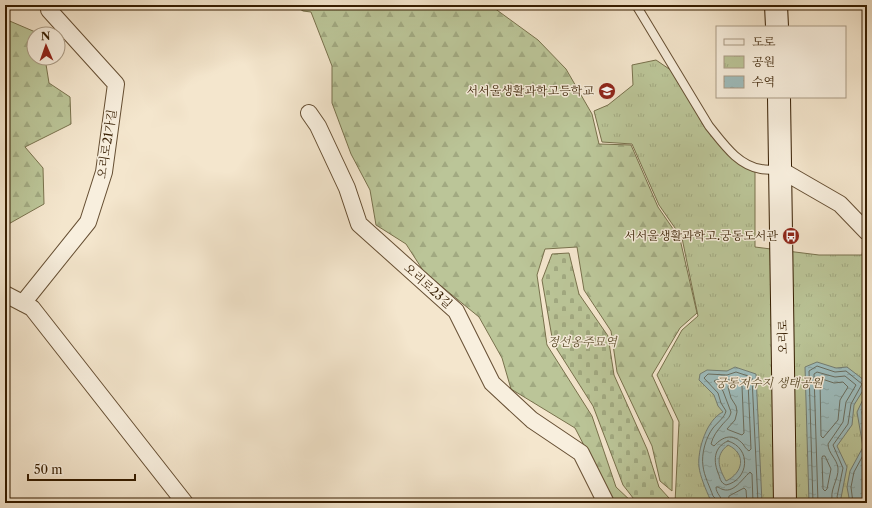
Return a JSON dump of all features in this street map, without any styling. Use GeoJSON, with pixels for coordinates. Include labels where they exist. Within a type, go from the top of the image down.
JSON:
{"type":"FeatureCollection","features":[{"type":"Feature","properties":{"kind":"main road"},"geometry":{"type":"LineString","coordinates":[[776,5],[777,26]]}},
{"type":"Feature","properties":{"kind":"main road","name":"오리로"},"geometry":{"type":"LineString","coordinates":[[779,98],[785,503]]}},
{"type":"Feature","properties":{"kind":"street","name":"오리로21가길"},"geometry":{"type":"LineString","coordinates":[[23,303],[88,222],[104,172],[116,84],[49,10]]}},
{"type":"Feature","properties":{"kind":"street","name":"오리로23길"},"geometry":{"type":"LineString","coordinates":[[309,113],[318,126],[347,188],[359,224],[456,311],[492,383],[532,420],[581,453],[606,503]]}},
{"type":"Feature","properties":{"kind":"street"},"geometry":{"type":"LineString","coordinates":[[781,170],[840,204],[867,232]]}},
{"type":"Feature","properties":{"kind":"street"},"geometry":{"type":"LineString","coordinates":[[5,294],[32,308],[185,503]]}},
{"type":"Feature","properties":{"kind":"lane"},"geometry":{"type":"LineString","coordinates":[[636,5],[709,126],[718,137],[739,160],[760,169],[781,170]]}},
{"type":"Feature","properties":{"kind":"green space"},"geometry":{"type":"Polygon","coordinates":[[[294,5],[490,5],[538,40],[566,69],[592,114],[599,144],[631,145],[658,207],[680,239],[697,313],[680,328],[652,375],[673,421],[672,491],[660,481],[652,446],[617,372],[611,331],[584,290],[577,247],[545,249],[537,275],[547,345],[592,416],[616,487],[633,503],[614,503],[575,428],[511,389],[502,358],[479,317],[424,272],[406,244],[376,225],[370,190],[351,154],[332,103],[332,66],[311,12],[303,11],[294,5]]]}},
{"type":"Feature","properties":{"kind":"green space"},"geometry":{"type":"Polygon","coordinates":[[[5,19],[26,28],[26,66],[46,66],[49,83],[70,97],[71,124],[25,147],[43,168],[44,204],[5,226],[5,19]]]}},
{"type":"Feature","properties":{"kind":"green space","name":"궁동저수지 생태공원"},"geometry":{"type":"Polygon","coordinates":[[[656,60],[678,75],[703,125],[737,162],[755,170],[755,247],[819,255],[862,255],[865,237],[867,238],[867,503],[675,503],[679,422],[657,375],[682,330],[698,316],[682,238],[659,205],[632,144],[602,142],[594,111],[608,105],[633,85],[632,65],[656,60]]]}},
{"type":"Feature","properties":{"kind":"green space","name":"정선옹주묘역"},"geometry":{"type":"Polygon","coordinates":[[[569,253],[579,294],[608,336],[614,375],[647,449],[659,487],[669,498],[670,503],[637,503],[623,485],[593,406],[553,343],[542,280],[552,254],[569,253]]]}},
{"type":"Feature","properties":{"kind":"water"},"geometry":{"type":"Polygon","coordinates":[[[817,362],[836,368],[847,367],[867,384],[854,405],[852,425],[837,446],[847,467],[841,498],[845,503],[809,503],[805,367],[817,362]]]}},
{"type":"Feature","properties":{"kind":"water"},"geometry":{"type":"Polygon","coordinates":[[[735,367],[756,374],[762,503],[716,503],[710,499],[701,475],[699,460],[701,444],[712,421],[723,412],[718,406],[714,395],[699,380],[700,374],[707,370],[727,371],[735,367]],[[728,445],[721,453],[719,458],[721,471],[726,481],[732,478],[739,468],[740,458],[734,449],[728,445]]]}},
{"type":"Feature","properties":{"kind":"water"},"geometry":{"type":"Polygon","coordinates":[[[867,391],[867,480],[863,489],[865,503],[850,503],[847,487],[850,471],[863,447],[857,412],[867,391]]]}},
{"type":"Feature","properties":{"kind":"place","name":"서서울생활과학고등학교"},"geometry":{"type":"Point","coordinates":[607,91]}},
{"type":"Feature","properties":{"kind":"place","name":"서서울생활과학고.궁동도서관"},"geometry":{"type":"Point","coordinates":[791,236]}}]}
